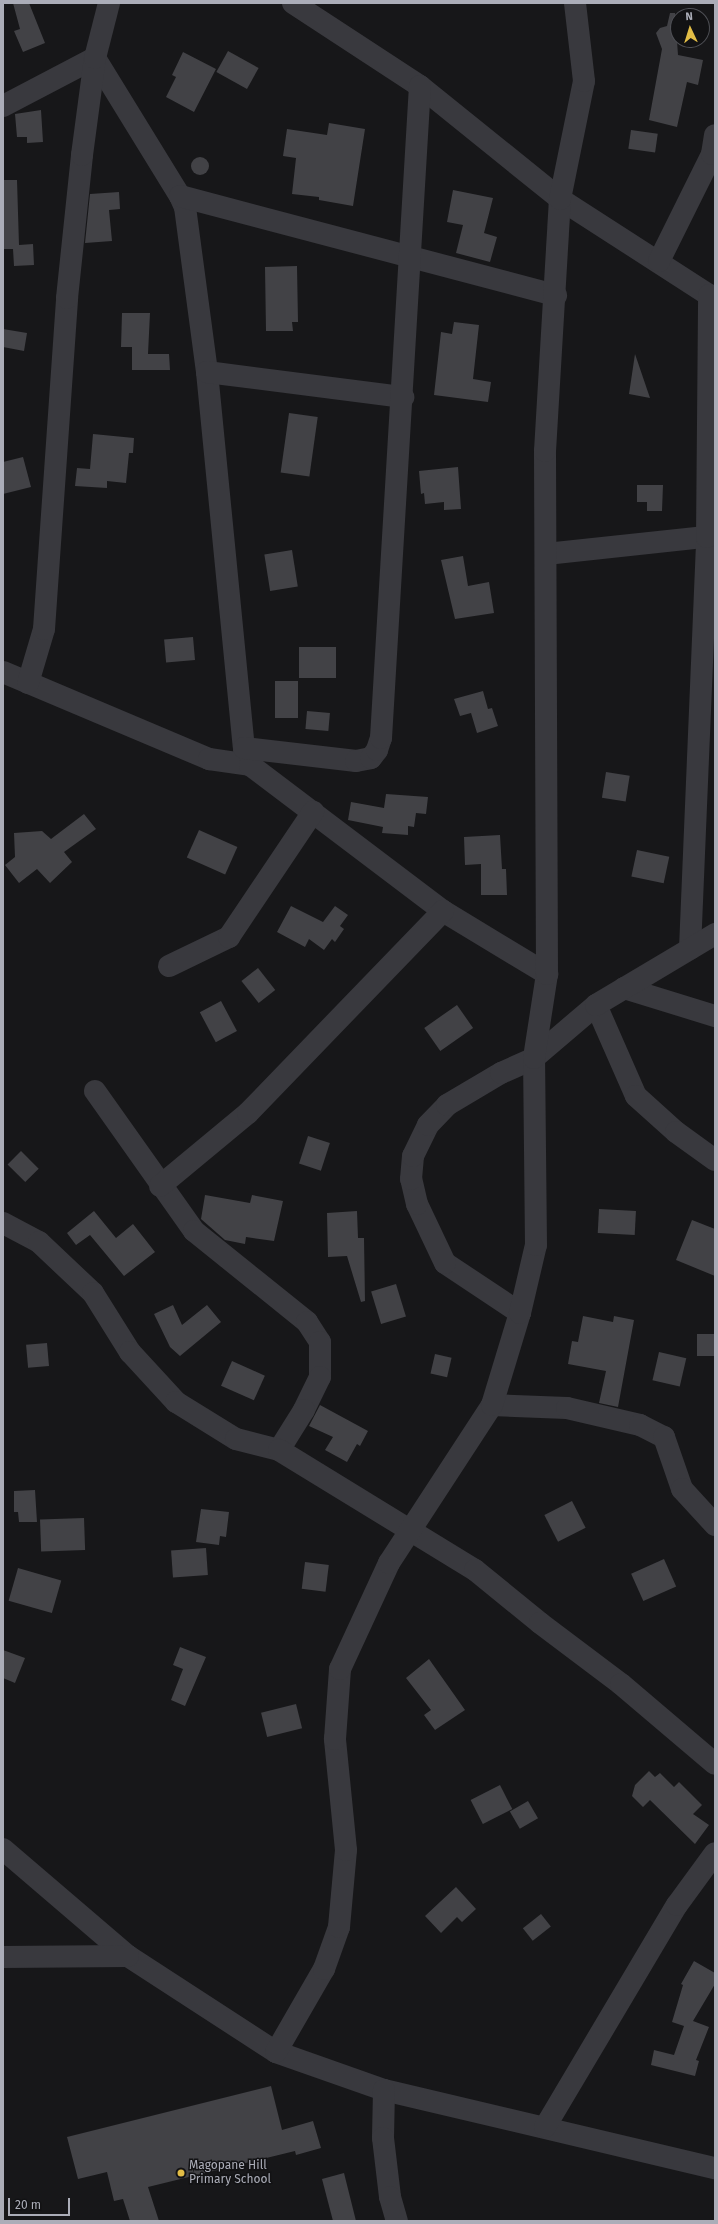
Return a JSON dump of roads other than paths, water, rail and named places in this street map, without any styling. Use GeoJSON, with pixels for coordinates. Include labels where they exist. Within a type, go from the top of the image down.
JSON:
{"type":"FeatureCollection","features":[{"type":"Feature","properties":{"kind":"street"},"geometry":{"type":"LineString","coordinates":[[28,683],[44,629],[67,298],[82,155],[95,58],[109,3]]}},
{"type":"Feature","properties":{"kind":"street"},"geometry":{"type":"LineString","coordinates":[[293,3],[420,86],[560,199],[659,261],[712,297],[711,536],[690,949]]}},
{"type":"Feature","properties":{"kind":"street"},"geometry":{"type":"LineString","coordinates":[[276,2052],[324,1969],[338,1927],[346,1850],[335,1739],[340,1669],[389,1563],[410,1528],[492,1405],[520,1313],[536,1245],[534,1058],[547,974],[545,451],[556,295],[560,199],[584,81],[575,3]]}},
{"type":"Feature","properties":{"kind":"street"},"geometry":{"type":"LineString","coordinates":[[3,106],[95,58]]}},
{"type":"Feature","properties":{"kind":"street"},"geometry":{"type":"LineString","coordinates":[[95,58],[180,196],[186,212],[207,372],[247,757],[313,812],[443,911],[547,974]]}},
{"type":"Feature","properties":{"kind":"street"},"geometry":{"type":"LineString","coordinates":[[3,672],[209,759],[247,757],[356,761],[371,758],[377,750],[381,738],[403,397],[420,86]]}},
{"type":"Feature","properties":{"kind":"street"},"geometry":{"type":"LineString","coordinates":[[659,261],[712,154],[715,135]]}},
{"type":"Feature","properties":{"kind":"street"},"geometry":{"type":"LineString","coordinates":[[180,196],[556,295]]}},
{"type":"Feature","properties":{"kind":"street"},"geometry":{"type":"LineString","coordinates":[[207,372],[403,397]]}},
{"type":"Feature","properties":{"kind":"street"},"geometry":{"type":"LineString","coordinates":[[546,554],[711,536]]}},
{"type":"Feature","properties":{"kind":"street"},"geometry":{"type":"LineString","coordinates":[[169,966],[229,936],[313,812]]}},
{"type":"Feature","properties":{"kind":"street"},"geometry":{"type":"LineString","coordinates":[[160,1186],[248,1113],[443,911]]}},
{"type":"Feature","properties":{"kind":"street"},"geometry":{"type":"LineString","coordinates":[[520,1313],[445,1263],[417,1204],[411,1179],[413,1156],[428,1124],[447,1105],[501,1073],[534,1058],[596,1006],[715,934]]}},
{"type":"Feature","properties":{"kind":"street"},"geometry":{"type":"LineString","coordinates":[[624,988],[715,1016]]}},
{"type":"Feature","properties":{"kind":"street"},"geometry":{"type":"LineString","coordinates":[[596,1006],[636,1096],[676,1132],[715,1160]]}},
{"type":"Feature","properties":{"kind":"street"},"geometry":{"type":"LineString","coordinates":[[95,1091],[160,1186],[194,1231],[306,1322],[320,1342],[320,1377],[304,1410],[279,1450]]}},
{"type":"Feature","properties":{"kind":"street"},"geometry":{"type":"LineString","coordinates":[[3,1223],[39,1242],[93,1293],[130,1352],[176,1402],[236,1439],[279,1450],[410,1528],[475,1570],[540,1623],[621,1684],[715,1764]]}},
{"type":"Feature","properties":{"kind":"street"},"geometry":{"type":"LineString","coordinates":[[492,1405],[568,1408],[640,1425],[664,1437],[682,1489],[715,1525]]}},
{"type":"Feature","properties":{"kind":"street"},"geometry":{"type":"LineString","coordinates":[[3,1849],[128,1956],[276,2052],[384,2090],[715,2168]]}},
{"type":"Feature","properties":{"kind":"street"},"geometry":{"type":"LineString","coordinates":[[545,2127],[677,1905],[715,1853]]}},
{"type":"Feature","properties":{"kind":"street"},"geometry":{"type":"LineString","coordinates":[[3,1957],[128,1956]]}},
{"type":"Feature","properties":{"kind":"street"},"geometry":{"type":"LineString","coordinates":[[384,2090],[383,2138],[390,2197],[397,2221]]}},
{"type":"Feature","properties":{"kind":"place","name":"Magopane Hill Primary School"},"geometry":{"type":"Point","coordinates":[181,2173]}}]}
